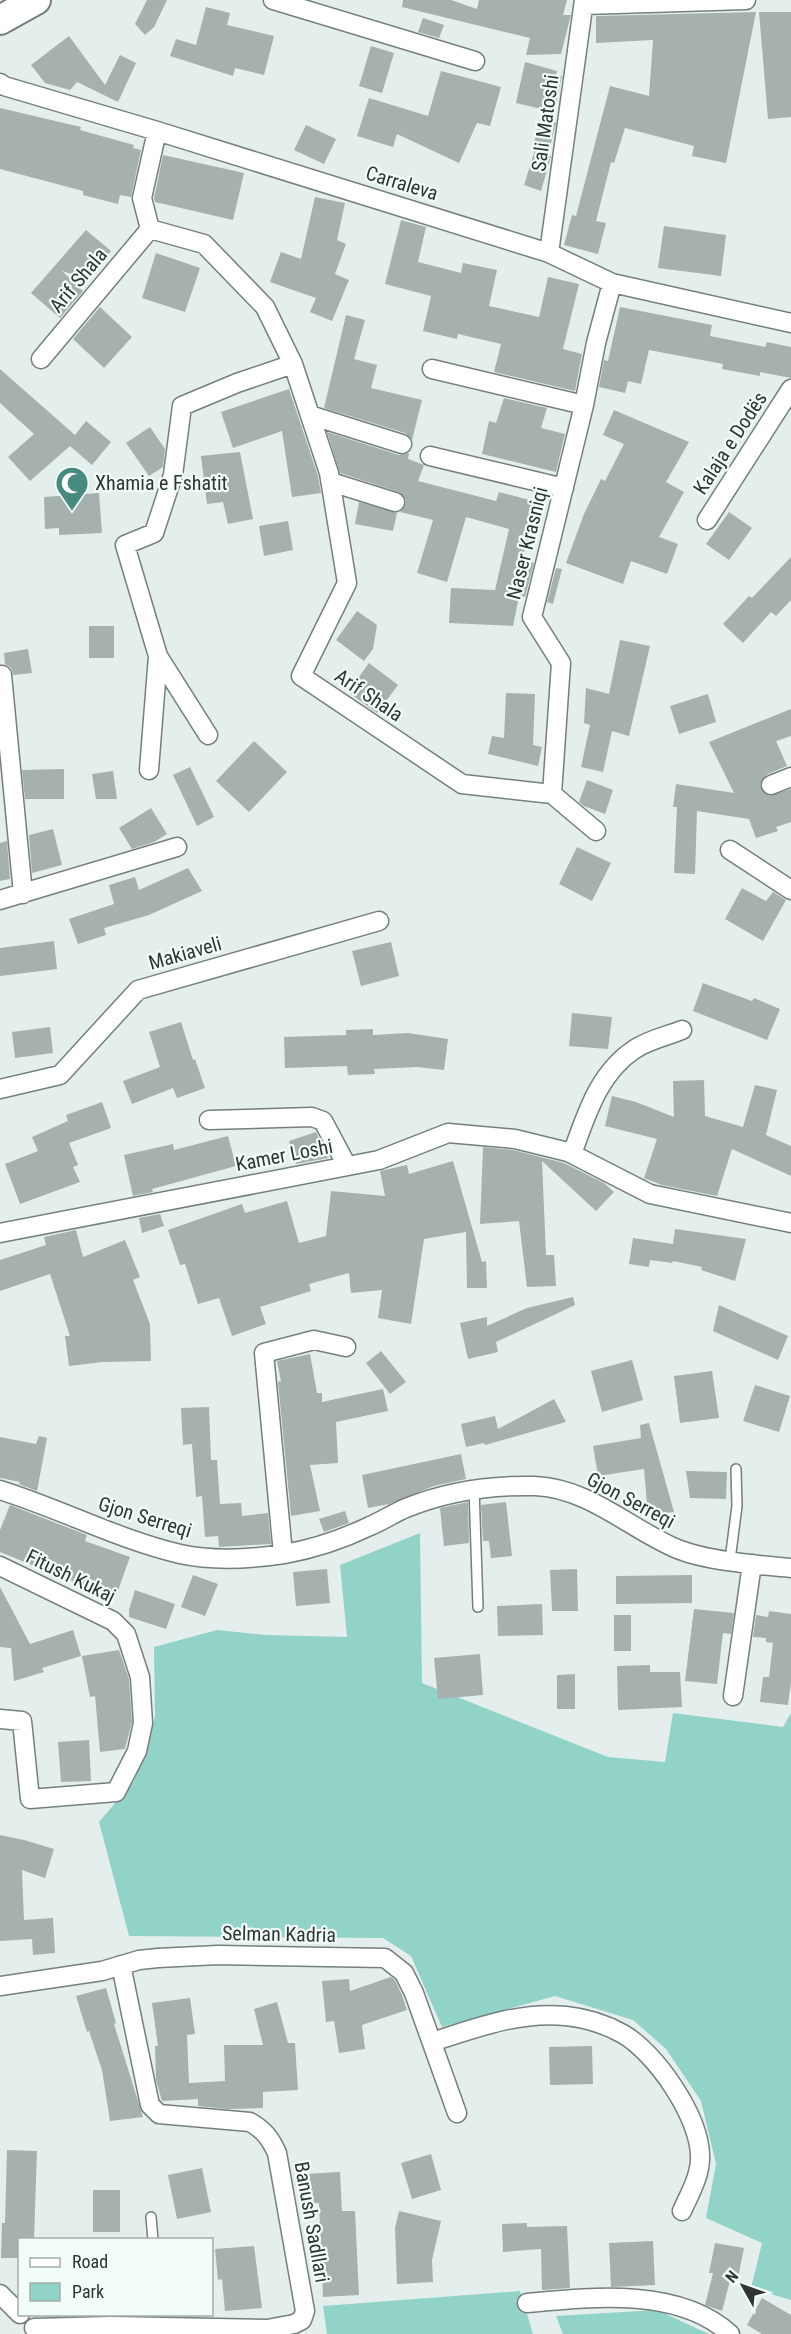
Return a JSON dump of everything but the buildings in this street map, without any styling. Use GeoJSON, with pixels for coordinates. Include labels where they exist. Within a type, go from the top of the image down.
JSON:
{"type":"FeatureCollection","features":[{"type":"Feature","properties":{"kind":"main road"},"geometry":{"type":"LineString","coordinates":[[0,20],[36,0]]}},
{"type":"Feature","properties":{"kind":"street"},"geometry":{"type":"LineString","coordinates":[[273,0],[474,61]]}},
{"type":"Feature","properties":{"kind":"street"},"geometry":{"type":"LineString","coordinates":[[584,3],[746,0]]}},
{"type":"Feature","properties":{"kind":"street","name":"Sali Matoshi"},"geometry":{"type":"LineString","coordinates":[[549,253],[584,3]]}},
{"type":"Feature","properties":{"kind":"street","name":"Carraleva"},"geometry":{"type":"LineString","coordinates":[[0,83],[549,253],[612,283],[791,323]]}},
{"type":"Feature","properties":{"kind":"street"},"geometry":{"type":"LineString","coordinates":[[150,229],[142,198],[158,131]]}},
{"type":"Feature","properties":{"kind":"street","name":"Arif Shala"},"geometry":{"type":"LineString","coordinates":[[41,359],[150,229],[204,244],[265,307],[293,364],[331,482],[347,583],[301,676],[462,784],[552,794]]}},
{"type":"Feature","properties":{"kind":"street","name":"Naser Krasniqi"},"geometry":{"type":"LineString","coordinates":[[552,794],[561,663],[532,617],[612,283]]}},
{"type":"Feature","properties":{"kind":"street"},"geometry":{"type":"LineString","coordinates":[[208,735],[158,656],[125,545],[154,532],[173,475],[182,406],[237,383],[293,364]]}},
{"type":"Feature","properties":{"kind":"street"},"geometry":{"type":"LineString","coordinates":[[432,369],[584,405]]}},
{"type":"Feature","properties":{"kind":"street","name":"Kalaja e Dodës"},"geometry":{"type":"LineString","coordinates":[[707,520],[791,389]]}},
{"type":"Feature","properties":{"kind":"street"},"geometry":{"type":"LineString","coordinates":[[310,415],[402,444]]}},
{"type":"Feature","properties":{"kind":"street"},"geometry":{"type":"LineString","coordinates":[[430,456],[564,488]]}},
{"type":"Feature","properties":{"kind":"street"},"geometry":{"type":"LineString","coordinates":[[331,482],[395,502]]}},
{"type":"Feature","properties":{"kind":"street"},"geometry":{"type":"LineString","coordinates":[[149,770],[158,656]]}},
{"type":"Feature","properties":{"kind":"street"},"geometry":{"type":"LineString","coordinates":[[2,675],[23,894]]}},
{"type":"Feature","properties":{"kind":"street"},"geometry":{"type":"LineString","coordinates":[[771,785],[791,777]]}},
{"type":"Feature","properties":{"kind":"street"},"geometry":{"type":"LineString","coordinates":[[552,794],[596,831]]}},
{"type":"Feature","properties":{"kind":"street"},"geometry":{"type":"LineString","coordinates":[[0,900],[177,847]]}},
{"type":"Feature","properties":{"kind":"street"},"geometry":{"type":"LineString","coordinates":[[730,850],[791,890]]}},
{"type":"Feature","properties":{"kind":"street","name":"Makiaveli"},"geometry":{"type":"LineString","coordinates":[[0,1089],[60,1075],[138,990],[379,921]]}},
{"type":"Feature","properties":{"kind":"street"},"geometry":{"type":"LineString","coordinates":[[573,1154],[593,1097],[616,1065],[635,1048],[681,1030]]}},
{"type":"Feature","properties":{"kind":"street"},"geometry":{"type":"LineString","coordinates":[[209,1120],[312,1117],[323,1121],[347,1166]]}},
{"type":"Feature","properties":{"kind":"street","name":"Kamer Loshi"},"geometry":{"type":"LineString","coordinates":[[0,1233],[379,1160],[448,1133],[514,1139],[573,1154],[650,1194],[791,1223]]}},
{"type":"Feature","properties":{"kind":"street"},"geometry":{"type":"LineString","coordinates":[[283,1554],[264,1353],[314,1340],[346,1347]]}},
{"type":"Feature","properties":{"kind":"street","name":"Gjon Serreqi"},"geometry":{"type":"LineString","coordinates":[[0,1490],[112,1533],[181,1554],[208,1558],[238,1558],[283,1554],[343,1538],[405,1509],[443,1495],[474,1488],[539,1486],[569,1493],[601,1506],[678,1549],[696,1555],[791,1568]]}},
{"type":"Feature","properties":{"kind":"street"},"geometry":{"type":"LineString","coordinates":[[733,1695],[752,1564]]}},
{"type":"Feature","properties":{"kind":"street","name":"Fitush Kukaj"},"geometry":{"type":"LineString","coordinates":[[0,1566],[113,1621],[126,1634],[140,1677],[143,1723],[137,1751],[116,1792],[30,1799],[22,1721],[0,1719]]}},
{"type":"Feature","properties":{"kind":"street","name":"Selman Kadria"},"geometry":{"type":"LineString","coordinates":[[0,1986],[102,1971],[158,1958],[218,1955],[385,1958],[404,1973],[414,1993],[458,2113]]}},
{"type":"Feature","properties":{"kind":"street","name":"Banush Sadllari"},"geometry":{"type":"LineString","coordinates":[[37,2331],[161,2320],[267,2329],[294,2324],[302,2320],[305,2311],[277,2153],[270,2138],[261,2128],[250,2122],[167,2115],[153,2110],[150,2105],[121,1965]]}},
{"type":"Feature","properties":{"kind":"street"},"geometry":{"type":"LineString","coordinates":[[432,2042],[491,2023],[536,2015],[568,2016],[597,2023],[624,2034],[648,2054],[670,2081],[698,2138],[700,2155],[698,2177],[682,2211]]}},
{"type":"Feature","properties":{"kind":"street"},"geometry":{"type":"LineString","coordinates":[[0,2294],[18,2312]]}},
{"type":"Feature","properties":{"kind":"street"},"geometry":{"type":"LineString","coordinates":[[527,2302],[622,2297],[667,2303],[717,2321],[730,2334]]}},
{"type":"Feature","properties":{"kind":"street"},"geometry":{"type":"LineString","coordinates":[[22,2316],[37,2331]]}},
{"type":"Feature","properties":{"kind":"lane"},"geometry":{"type":"LineString","coordinates":[[730,1560],[737,1506],[736,1470]]}},
{"type":"Feature","properties":{"kind":"lane"},"geometry":{"type":"LineString","coordinates":[[474,1488],[478,1607]]}},
{"type":"Feature","properties":{"kind":"lane"},"geometry":{"type":"LineString","coordinates":[[151,2217],[153,2238]]}},
{"type":"Feature","properties":{"kind":"green space"},"geometry":{"type":"Polygon","coordinates":[[[420,1533],[422,1683],[608,1757],[665,1762],[673,1713],[783,1727],[791,1713],[791,2300],[751,2288],[762,2243],[706,2218],[716,2164],[701,2101],[666,2049],[633,2020],[555,1996],[442,2027],[411,1956],[383,1938],[129,1936],[99,1822],[134,1781],[155,1717],[154,1647],[217,1630],[267,1635],[347,1637],[340,1565],[420,1533]]]}},
{"type":"Feature","properties":{"kind":"green space"},"geometry":{"type":"Polygon","coordinates":[[[520,2291],[533,2334],[327,2334],[323,2306],[520,2291]]]}},
{"type":"Feature","properties":{"kind":"green space"},"geometry":{"type":"Polygon","coordinates":[[[657,2310],[709,2334],[563,2334],[556,2316],[657,2310]]]}},
{"type":"Feature","properties":{"kind":"place","name":"Xhamia e Fshatit"},"geometry":{"type":"Point","coordinates":[72,512]}}]}
